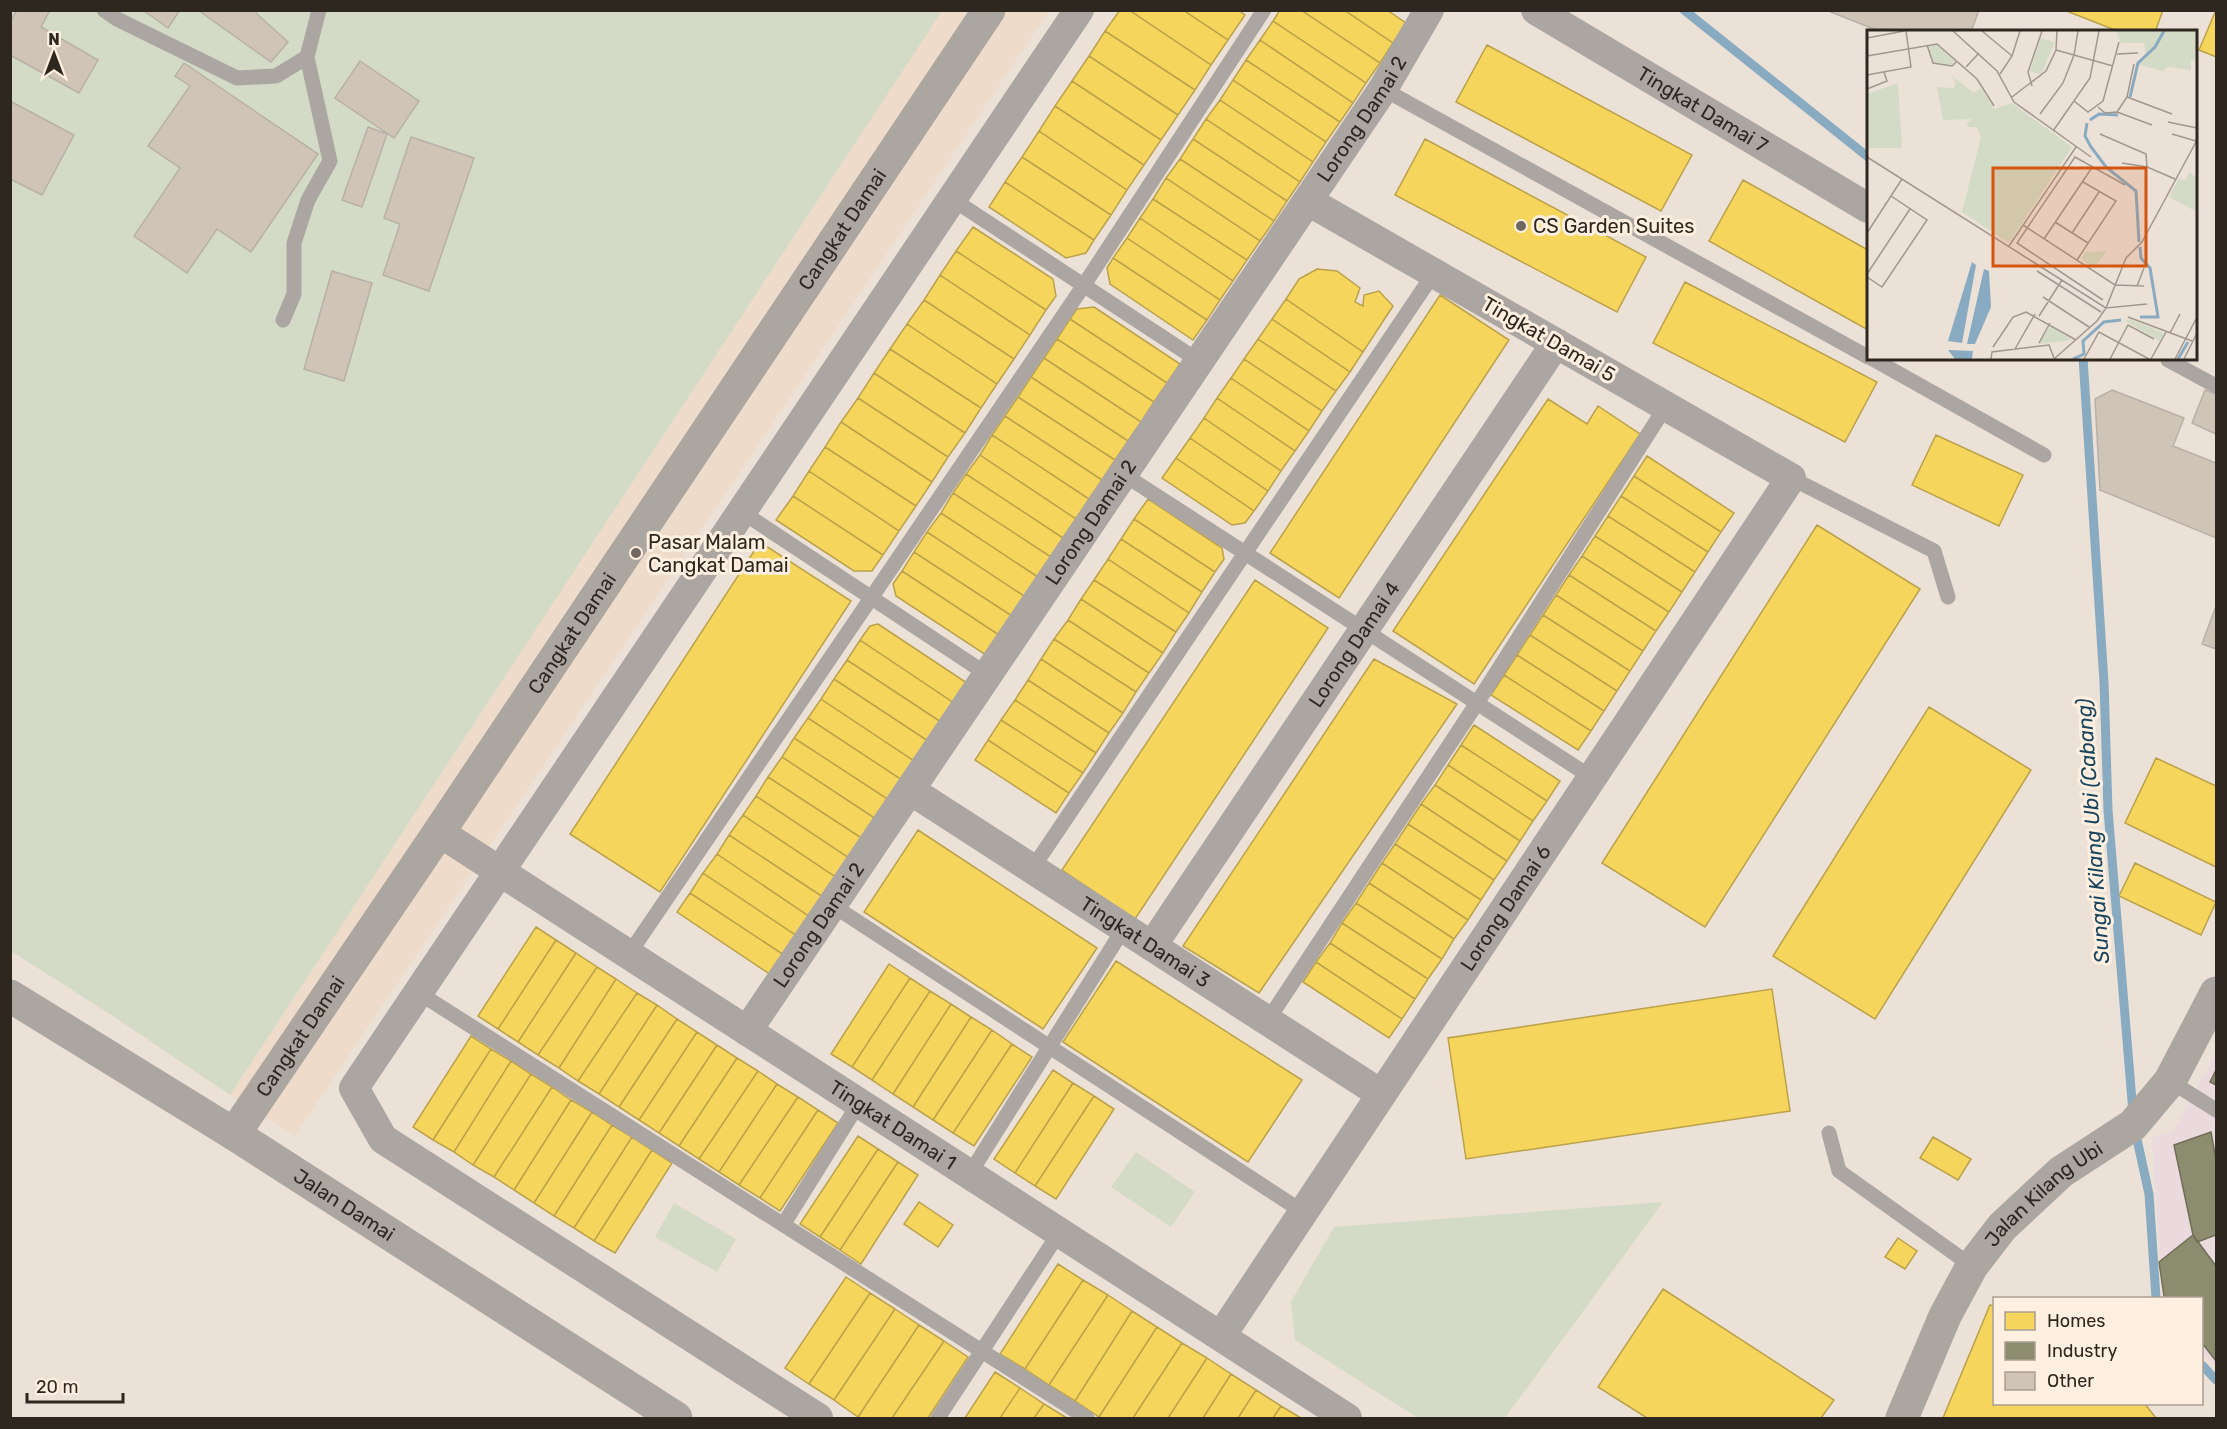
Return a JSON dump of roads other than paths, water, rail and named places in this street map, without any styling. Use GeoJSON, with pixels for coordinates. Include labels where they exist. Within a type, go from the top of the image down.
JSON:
{"type":"FeatureCollection","features":[{"type":"Feature","properties":{"kind":"street","name":"Cangkat Damai"},"geometry":{"type":"LineString","coordinates":[[234,1134],[989,10]]}},
{"type":"Feature","properties":{"kind":"street"},"geometry":{"type":"LineString","coordinates":[[818,1419],[383,1139],[354,1088],[1079,10]]}},
{"type":"Feature","properties":{"kind":"street","name":"Lorong Damai 2"},"geometry":{"type":"LineString","coordinates":[[747,1031],[1383,89],[1430,10]]}},
{"type":"Feature","properties":{"kind":"street","name":"Tingkat Damai 7"},"geometry":{"type":"LineString","coordinates":[[1536,10],[1867,207]]}},
{"type":"Feature","properties":{"kind":"street","name":"Tingkat Damai 5"},"geometry":{"type":"LineString","coordinates":[[1308,201],[1791,478]]}},
{"type":"Feature","properties":{"kind":"street","name":"Lorong Damai 4"},"geometry":{"type":"LineString","coordinates":[[1152,946],[1556,343]]}},
{"type":"Feature","properties":{"kind":"street","name":"Lorong Damai 6"},"geometry":{"type":"LineString","coordinates":[[1221,1336],[1791,478]]}},
{"type":"Feature","properties":{"kind":"street","name":"Tingkat Damai 3"},"geometry":{"type":"LineString","coordinates":[[910,790],[1381,1094]]}},
{"type":"Feature","properties":{"kind":"street","name":"Tingkat Damai 1"},"geometry":{"type":"LineString","coordinates":[[439,832],[1347,1419]]}},
{"type":"Feature","properties":{"kind":"street","name":"Jalan Kilang Ubi"},"geometry":{"type":"LineString","coordinates":[[1902,1419],[1945,1316],[1972,1266],[2002,1227],[2061,1172],[2133,1125],[2170,1081],[2217,993]]}},
{"type":"Feature","properties":{"kind":"street","name":"Jalan Damai"},"geometry":{"type":"LineString","coordinates":[[10,996],[234,1134],[676,1419]]}},
{"type":"Feature","properties":{"kind":"lane"},"geometry":{"type":"LineString","coordinates":[[104,10],[117,19],[237,78],[276,76],[307,57]]}},
{"type":"Feature","properties":{"kind":"lane"},"geometry":{"type":"LineString","coordinates":[[283,320],[294,294],[294,243],[308,200],[330,161],[307,57],[319,10]]}},
{"type":"Feature","properties":{"kind":"lane"},"geometry":{"type":"LineString","coordinates":[[628,954],[1084,285],[1264,10]]}},
{"type":"Feature","properties":{"kind":"lane"},"geometry":{"type":"LineString","coordinates":[[1383,89],[1867,356]]}},
{"type":"Feature","properties":{"kind":"lane"},"geometry":{"type":"LineString","coordinates":[[952,199],[1199,361]]}},
{"type":"Feature","properties":{"kind":"lane"},"geometry":{"type":"LineString","coordinates":[[1032,869],[1434,273]]}},
{"type":"Feature","properties":{"kind":"lane"},"geometry":{"type":"LineString","coordinates":[[1874,360],[2044,455]]}},
{"type":"Feature","properties":{"kind":"lane"},"geometry":{"type":"LineString","coordinates":[[2168,360],[2217,386]]}},
{"type":"Feature","properties":{"kind":"lane"},"geometry":{"type":"LineString","coordinates":[[1268,1020],[1477,703],[1666,406]]}},
{"type":"Feature","properties":{"kind":"lane"},"geometry":{"type":"LineString","coordinates":[[1123,474],[1591,777]]}},
{"type":"Feature","properties":{"kind":"lane"},"geometry":{"type":"LineString","coordinates":[[1791,478],[1934,551],[1948,597]]}},
{"type":"Feature","properties":{"kind":"lane"},"geometry":{"type":"LineString","coordinates":[[742,512],[988,675]]}},
{"type":"Feature","properties":{"kind":"lane"},"geometry":{"type":"LineString","coordinates":[[832,905],[1303,1212]]}},
{"type":"Feature","properties":{"kind":"lane"},"geometry":{"type":"LineString","coordinates":[[969,1175],[1124,928]]}},
{"type":"Feature","properties":{"kind":"lane"},"geometry":{"type":"LineString","coordinates":[[419,993],[1087,1419]]}},
{"type":"Feature","properties":{"kind":"lane"},"geometry":{"type":"LineString","coordinates":[[2170,1081],[2217,1110]]}},
{"type":"Feature","properties":{"kind":"lane"},"geometry":{"type":"LineString","coordinates":[[783,1225],[859,1103]]}},
{"type":"Feature","properties":{"kind":"lane"},"geometry":{"type":"LineString","coordinates":[[1829,1133],[1839,1172],[1972,1266]]}},
{"type":"Feature","properties":{"kind":"lane"},"geometry":{"type":"LineString","coordinates":[[938,1419],[1059,1233]]}},
{"type":"Feature","properties":{"kind":"waterway","name":"Sungai Kilang Ubi (Cabang)"},"geometry":{"type":"LineString","coordinates":[[1684,10],[1867,156]]}},
{"type":"Feature","properties":{"kind":"waterway","name":"Sungai Kilang Ubi (Cabang)"},"geometry":{"type":"LineString","coordinates":[[2083,360],[2104,682],[2108,810],[2133,1113]]}},
{"type":"Feature","properties":{"kind":"waterway","name":"Sungai Kilang Ubi (Cabang)"},"geometry":{"type":"LineString","coordinates":[[2135,1130],[2149,1194],[2156,1297]]}},
{"type":"Feature","properties":{"kind":"waterway","name":"Sungai Kilang Ubi (Cabang)"},"geometry":{"type":"LineString","coordinates":[[2203,1366],[2216,1380]]}},
{"type":"Feature","properties":{"kind":"place","name":"CS Garden Suites"},"geometry":{"type":"Point","coordinates":[1521,226]}},
{"type":"Feature","properties":{"kind":"place","name":"Pasar Malam Cangkat Damai"},"geometry":{"type":"Point","coordinates":[636,553]}}]}
